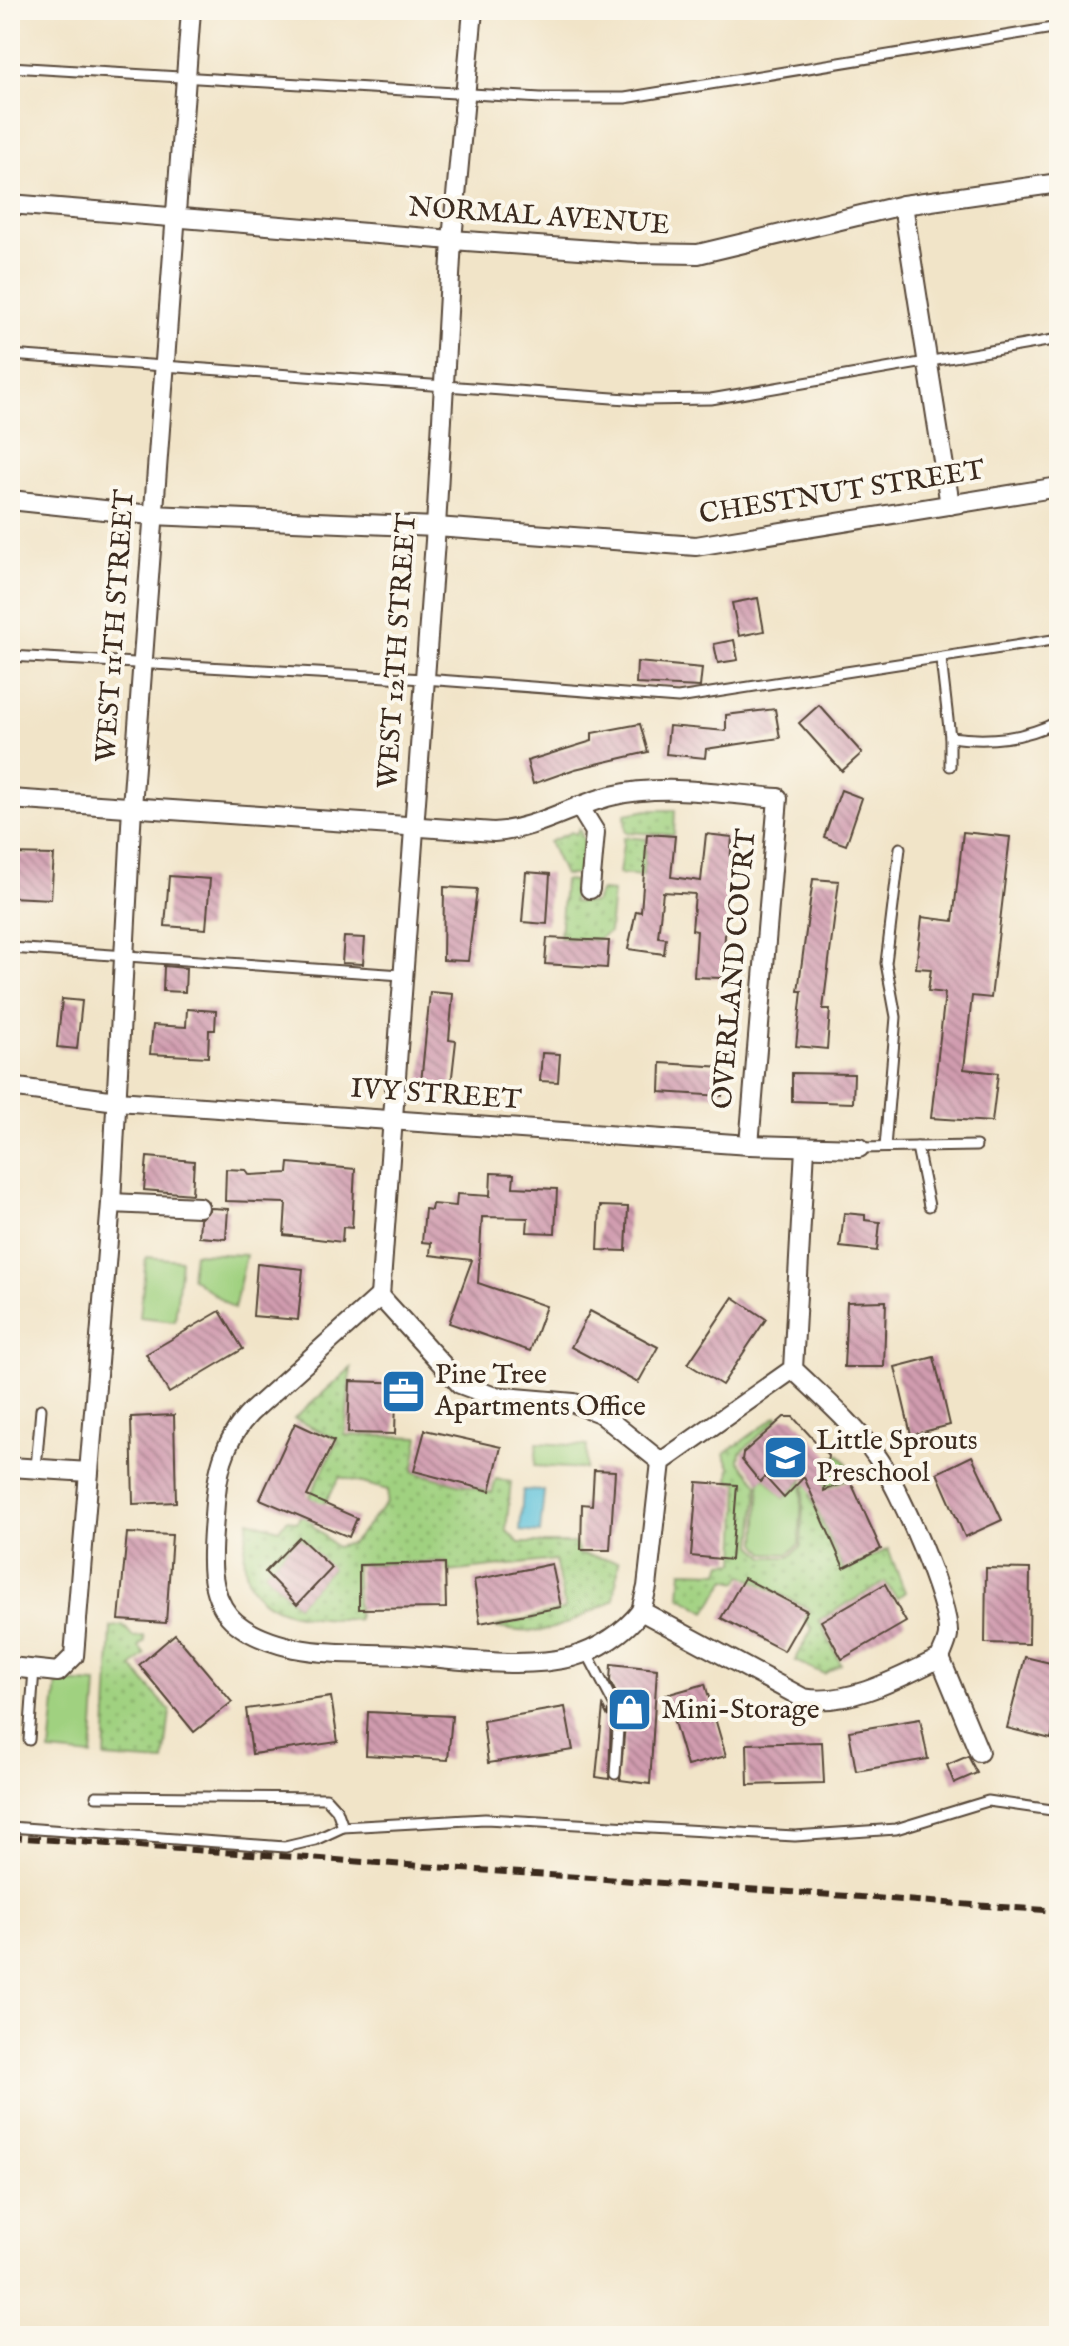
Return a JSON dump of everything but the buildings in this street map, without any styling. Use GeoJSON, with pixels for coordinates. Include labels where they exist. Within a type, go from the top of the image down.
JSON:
{"type":"FeatureCollection","features":[{"type":"Feature","properties":{"kind":"street","name":"WEST 11TH STREET"},"geometry":{"type":"LineString","coordinates":[[34,1669],[58,1672],[74,1656],[108,1246],[151,515],[178,218],[191,10]]}},
{"type":"Feature","properties":{"kind":"street","name":"WEST 12TH STREET"},"geometry":{"type":"LineString","coordinates":[[380,1296],[436,527],[452,240],[473,10]]}},
{"type":"Feature","properties":{"kind":"street","name":"NORMAL AVENUE"},"geometry":{"type":"LineString","coordinates":[[10,204],[452,240],[698,254],[903,205],[1059,183]]}},
{"type":"Feature","properties":{"kind":"street"},"geometry":{"type":"LineString","coordinates":[[903,205],[950,505]]}},
{"type":"Feature","properties":{"kind":"street","name":"CHESTNUT STREET"},"geometry":{"type":"LineString","coordinates":[[10,500],[151,515],[436,527],[696,546],[1059,487]]}},
{"type":"Feature","properties":{"kind":"street","name":"OVERLAND COURT"},"geometry":{"type":"LineString","coordinates":[[579,806],[613,795],[655,791],[778,798],[749,1145]]}},
{"type":"Feature","properties":{"kind":"street"},"geometry":{"type":"LineString","coordinates":[[10,799],[413,827],[519,830],[579,806],[595,832],[590,889]]}},
{"type":"Feature","properties":{"kind":"street","name":"IVY STREET"},"geometry":{"type":"LineString","coordinates":[[10,1087],[117,1101],[749,1145],[859,1148]]}},
{"type":"Feature","properties":{"kind":"street"},"geometry":{"type":"LineString","coordinates":[[805,1148],[793,1369],[870,1448],[902,1500],[940,1597],[948,1632],[940,1658],[979,1752]]}},
{"type":"Feature","properties":{"kind":"street"},"geometry":{"type":"LineString","coordinates":[[111,1203],[199,1207]]}},
{"type":"Feature","properties":{"kind":"street"},"geometry":{"type":"LineString","coordinates":[[661,1462],[600,1413],[574,1403],[492,1396],[460,1384],[380,1296],[236,1427],[225,1448],[216,1488],[211,1572],[223,1605],[248,1631],[294,1647],[525,1662],[586,1651],[629,1626],[641,1611],[661,1462],[793,1369]]}},
{"type":"Feature","properties":{"kind":"street"},"geometry":{"type":"LineString","coordinates":[[10,1467],[89,1472]]}},
{"type":"Feature","properties":{"kind":"street"},"geometry":{"type":"LineString","coordinates":[[641,1611],[803,1698],[817,1701],[851,1693],[940,1658]]}},
{"type":"Feature","properties":{"kind":"street"},"geometry":{"type":"LineString","coordinates":[[10,1667],[34,1669]]}},
{"type":"Feature","properties":{"kind":"lane"},"geometry":{"type":"LineString","coordinates":[[10,67],[541,98],[625,98],[1059,27]]}},
{"type":"Feature","properties":{"kind":"lane"},"geometry":{"type":"LineString","coordinates":[[10,355],[641,400],[711,399],[1059,339]]}},
{"type":"Feature","properties":{"kind":"lane"},"geometry":{"type":"LineString","coordinates":[[10,656],[141,666],[424,679],[678,698],[1059,639]]}},
{"type":"Feature","properties":{"kind":"lane"},"geometry":{"type":"LineString","coordinates":[[941,659],[950,737],[950,766]]}},
{"type":"Feature","properties":{"kind":"lane"},"geometry":{"type":"LineString","coordinates":[[950,737],[1006,739],[1040,731],[1059,721]]}},
{"type":"Feature","properties":{"kind":"lane"},"geometry":{"type":"LineString","coordinates":[[885,1147],[896,1017],[886,963],[900,848]]}},
{"type":"Feature","properties":{"kind":"lane"},"geometry":{"type":"LineString","coordinates":[[10,948],[402,975]]}},
{"type":"Feature","properties":{"kind":"lane"},"geometry":{"type":"LineString","coordinates":[[859,1148],[976,1146]]}},
{"type":"Feature","properties":{"kind":"lane"},"geometry":{"type":"LineString","coordinates":[[917,1147],[929,1206]]}},
{"type":"Feature","properties":{"kind":"lane"},"geometry":{"type":"LineString","coordinates":[[36,1468],[41,1409]]}},
{"type":"Feature","properties":{"kind":"lane"},"geometry":{"type":"LineString","coordinates":[[586,1651],[619,1714],[615,1774]]}},
{"type":"Feature","properties":{"kind":"lane"},"geometry":{"type":"LineString","coordinates":[[29,1740],[34,1669]]}},
{"type":"Feature","properties":{"kind":"lane"},"geometry":{"type":"LineString","coordinates":[[96,1796],[326,1798],[337,1810],[343,1827]]}},
{"type":"Feature","properties":{"kind":"lane"},"geometry":{"type":"LineString","coordinates":[[10,1827],[285,1847],[315,1840],[343,1827],[485,1819],[795,1836],[896,1829],[988,1801],[1059,1811]]}},
{"type":"Feature","properties":{"kind":"green space"},"geometry":{"type":"Polygon","coordinates":[[[675,810],[674,835],[626,832],[625,814],[675,810]]]}},
{"type":"Feature","properties":{"kind":"green space"},"geometry":{"type":"Polygon","coordinates":[[[579,828],[584,841],[580,875],[564,875],[549,842],[571,832],[576,834],[579,828]]]}},
{"type":"Feature","properties":{"kind":"green space"},"geometry":{"type":"Polygon","coordinates":[[[624,837],[647,839],[643,876],[619,874],[624,837]]]}},
{"type":"Feature","properties":{"kind":"green space"},"geometry":{"type":"Polygon","coordinates":[[[564,880],[574,881],[573,902],[594,903],[601,891],[613,892],[609,932],[596,940],[560,938],[564,880]]]}},
{"type":"Feature","properties":{"kind":"green space"},"geometry":{"type":"Polygon","coordinates":[[[194,1253],[246,1255],[234,1309],[191,1277],[194,1253]]]}},
{"type":"Feature","properties":{"kind":"green space"},"geometry":{"type":"Polygon","coordinates":[[[146,1257],[181,1260],[175,1321],[140,1317],[146,1257]]]}},
{"type":"Feature","properties":{"kind":"green space"},"geometry":{"type":"Polygon","coordinates":[[[351,1368],[345,1435],[419,1437],[413,1472],[492,1493],[496,1479],[511,1482],[506,1530],[519,1543],[575,1543],[579,1554],[619,1561],[614,1600],[570,1622],[544,1630],[529,1632],[495,1627],[565,1609],[555,1560],[449,1572],[446,1561],[355,1565],[358,1620],[308,1616],[275,1608],[252,1587],[246,1571],[249,1520],[279,1529],[288,1519],[297,1522],[338,1440],[294,1419],[351,1368]],[[340,1477],[312,1525],[336,1547],[352,1543],[387,1503],[388,1490],[340,1477]],[[299,1537],[265,1572],[297,1605],[331,1569],[299,1537]]]}},
{"type":"Feature","properties":{"kind":"green space"},"geometry":{"type":"Polygon","coordinates":[[[777,1416],[779,1418],[740,1453],[739,1461],[758,1484],[753,1545],[765,1557],[789,1557],[801,1546],[804,1487],[830,1463],[829,1459],[840,1455],[856,1475],[810,1495],[844,1571],[888,1549],[905,1592],[897,1598],[885,1582],[819,1620],[841,1664],[824,1674],[795,1661],[812,1629],[805,1620],[809,1609],[743,1575],[738,1582],[727,1579],[706,1612],[680,1596],[682,1571],[720,1572],[723,1563],[736,1562],[739,1483],[729,1481],[730,1467],[724,1454],[777,1416]]]}},
{"type":"Feature","properties":{"kind":"green space"},"geometry":{"type":"Polygon","coordinates":[[[537,1443],[587,1446],[586,1469],[535,1466],[537,1443]]]}},
{"type":"Feature","properties":{"kind":"green space"},"geometry":{"type":"Polygon","coordinates":[[[765,1477],[784,1498],[803,1479],[799,1544],[788,1554],[765,1553],[757,1543],[760,1482],[765,1477]]]}},
{"type":"Feature","properties":{"kind":"green space"},"geometry":{"type":"Polygon","coordinates":[[[123,1625],[133,1637],[144,1636],[145,1641],[139,1647],[145,1655],[132,1667],[170,1711],[164,1762],[105,1758],[111,1627],[123,1625]]]}},
{"type":"Feature","properties":{"kind":"green space"},"geometry":{"type":"Polygon","coordinates":[[[57,1682],[97,1684],[92,1756],[50,1752],[57,1682]]]}},
{"type":"Feature","properties":{"kind":"water"},"geometry":{"type":"Polygon","coordinates":[[[523,1490],[544,1491],[540,1533],[520,1531],[523,1490]]]}},
{"type":"Feature","properties":{"kind":"railway"},"geometry":{"type":"LineString","coordinates":[[10,1837],[1059,1911]]}},
{"type":"Feature","properties":{"kind":"place","name":"Pine Tree Apartments Office"},"geometry":{"type":"Point","coordinates":[404,1391]}},
{"type":"Feature","properties":{"kind":"place","name":"Little Sprouts Preschool"},"geometry":{"type":"Point","coordinates":[785,1457]}},
{"type":"Feature","properties":{"kind":"place","name":"Mini-Storage"},"geometry":{"type":"Point","coordinates":[630,1710]}}]}
